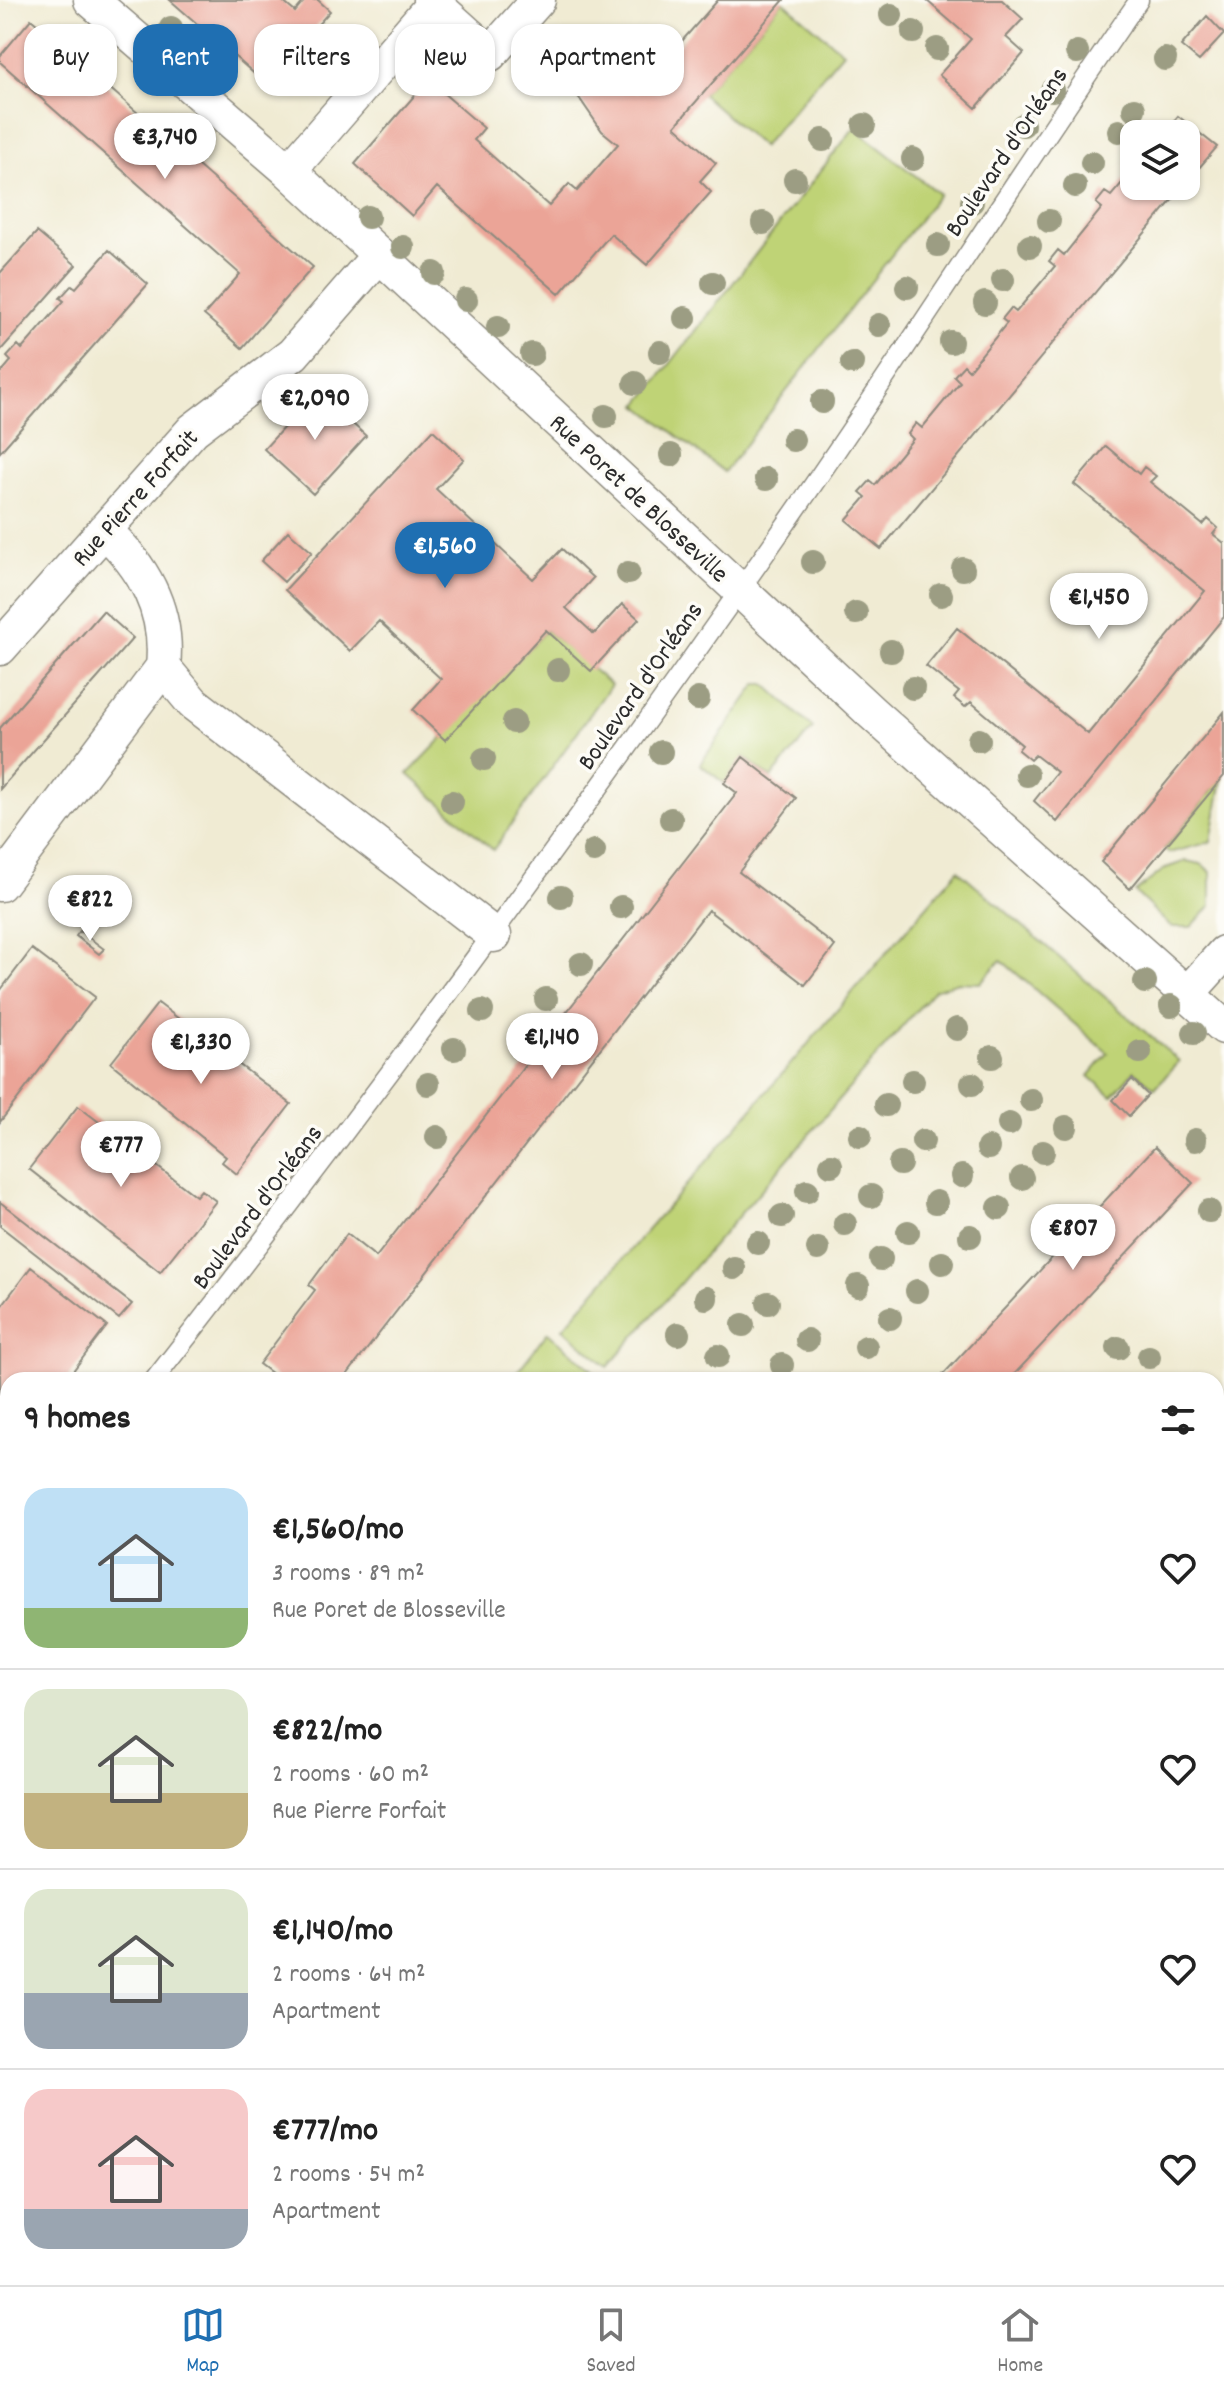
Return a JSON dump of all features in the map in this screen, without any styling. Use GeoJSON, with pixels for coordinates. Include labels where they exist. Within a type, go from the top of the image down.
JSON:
{"type":"FeatureCollection","features":[{"type":"Feature","properties":{"kind":"street","name":"Rue Poret de Blosseville"},"geometry":{"type":"LineString","coordinates":[[91,0],[289,171],[739,590],[1224,1027]]}},
{"type":"Feature","properties":{"kind":"street"},"geometry":{"type":"LineString","coordinates":[[289,171],[433,1],[490,54],[538,0]]}},
{"type":"Feature","properties":{"kind":"street","name":"Rue Pierre Forfait"},"geometry":{"type":"LineString","coordinates":[[0,648],[202,421],[250,389],[293,354],[379,255]]}},
{"type":"Feature","properties":{"kind":"street"},"geometry":{"type":"LineString","coordinates":[[0,884],[163,667],[166,640],[150,588],[128,552],[104,530]]}},
{"type":"Feature","properties":{"kind":"street"},"geometry":{"type":"LineString","coordinates":[[163,667],[193,703],[494,935]]}},
{"type":"Feature","properties":{"kind":"street"},"geometry":{"type":"LineString","coordinates":[[1188,993],[1224,953]]}},
{"type":"Feature","properties":{"kind":"lane","name":"Boulevard d'Orléans"},"geometry":{"type":"LineString","coordinates":[[160,1372],[494,935],[915,336],[1026,163],[1139,0]]}},
{"type":"Feature","properties":{"kind":"green space"},"geometry":{"type":"Polygon","coordinates":[[[783,1],[843,52],[762,147],[702,94],[783,1]]]}},
{"type":"Feature","properties":{"kind":"green space"},"geometry":{"type":"Polygon","coordinates":[[[854,128],[939,194],[724,472],[638,405],[854,128]]]}},
{"type":"Feature","properties":{"kind":"green space"},"geometry":{"type":"Polygon","coordinates":[[[546,630],[611,685],[493,850],[408,774],[546,630]]]}},
{"type":"Feature","properties":{"kind":"green space"},"geometry":{"type":"Polygon","coordinates":[[[757,684],[765,684],[813,728],[771,778],[744,757],[724,783],[700,764],[757,684]]]}},
{"type":"Feature","properties":{"kind":"green space"},"geometry":{"type":"Polygon","coordinates":[[[1222,778],[1211,842],[1169,853],[1164,849],[1222,778]]]}},
{"type":"Feature","properties":{"kind":"green space"},"geometry":{"type":"Polygon","coordinates":[[[1186,861],[1201,864],[1211,872],[1211,906],[1191,927],[1171,927],[1135,892],[1166,868],[1186,861]]]}},
{"type":"Feature","properties":{"kind":"green space"},"geometry":{"type":"Polygon","coordinates":[[[958,870],[1179,1061],[1155,1088],[1134,1071],[1112,1096],[1089,1076],[1108,1053],[1001,960],[980,983],[958,982],[934,990],[608,1367],[563,1328],[958,870]]]}},
{"type":"Feature","properties":{"kind":"green space"},"geometry":{"type":"Polygon","coordinates":[[[548,1332],[595,1372],[517,1372],[548,1332]]]}},
{"type":"Feature","properties":{"kind":"building"},"geometry":{"type":"Polygon","coordinates":[[[170,0],[281,0],[295,12],[305,0],[318,0],[330,11],[318,24],[254,24],[254,74],[238,60],[238,24],[197,24],[170,0]]]}},
{"type":"Feature","properties":{"kind":"building"},"geometry":{"type":"Polygon","coordinates":[[[718,0],[784,0],[675,126],[716,163],[700,181],[711,192],[647,265],[611,234],[559,294],[437,187],[412,216],[355,164],[414,96],[447,96],[484,128],[474,140],[549,206],[569,184],[577,191],[618,144],[602,131],[578,96],[684,96],[684,39],[718,0]]]}},
{"type":"Feature","properties":{"kind":"building"},"geometry":{"type":"Polygon","coordinates":[[[926,0],[1002,0],[1023,19],[1006,37],[1024,53],[976,108],[939,75],[971,39],[926,0]]]}},
{"type":"Feature","properties":{"kind":"building"},"geometry":{"type":"Polygon","coordinates":[[[1207,16],[1224,34],[1199,61],[1181,46],[1207,16]]]}},
{"type":"Feature","properties":{"kind":"building"},"geometry":{"type":"Polygon","coordinates":[[[24,27],[24,83],[0,62],[0,56],[24,27]]]}},
{"type":"Feature","properties":{"kind":"building"},"geometry":{"type":"Polygon","coordinates":[[[117,95],[313,267],[242,348],[204,315],[240,274],[38,96],[117,95]]]}},
{"type":"Feature","properties":{"kind":"building"},"geometry":{"type":"Polygon","coordinates":[[[1200,133],[1217,147],[1200,167],[1200,133]]]}},
{"type":"Feature","properties":{"kind":"building"},"geometry":{"type":"Polygon","coordinates":[[[1120,185],[1120,200],[1172,200],[881,549],[846,520],[866,497],[860,492],[870,481],[875,485],[913,439],[908,434],[916,423],[922,428],[960,382],[954,376],[964,365],[969,370],[1007,323],[1002,319],[1011,308],[1016,312],[1055,266],[1049,261],[1058,250],[1064,255],[1102,208],[1096,203],[1105,192],[1111,196],[1120,185]]]}},
{"type":"Feature","properties":{"kind":"building"},"geometry":{"type":"Polygon","coordinates":[[[37,232],[76,265],[0,351],[0,273],[37,232]]]}},
{"type":"Feature","properties":{"kind":"building"},"geometry":{"type":"Polygon","coordinates":[[[109,250],[148,284],[0,452],[0,374],[11,361],[7,357],[18,345],[22,349],[64,301],[60,298],[72,285],[76,288],[109,250]]]}},
{"type":"Feature","properties":{"kind":"building"},"geometry":{"type":"Polygon","coordinates":[[[317,391],[366,436],[313,494],[264,449],[317,391]]]}},
{"type":"Feature","properties":{"kind":"building"},"geometry":{"type":"Polygon","coordinates":[[[433,430],[464,459],[436,489],[533,579],[562,549],[593,578],[566,608],[594,634],[622,604],[639,619],[591,671],[546,630],[445,740],[413,710],[441,679],[379,621],[350,651],[285,590],[433,430]]]}},
{"type":"Feature","properties":{"kind":"building"},"geometry":{"type":"Polygon","coordinates":[[[1106,446],[1139,474],[1144,467],[1156,476],[1150,482],[1203,525],[1208,519],[1218,528],[1213,534],[1224,543],[1224,617],[1057,822],[1034,801],[1057,772],[1035,755],[1030,760],[1018,750],[1022,745],[971,702],[965,707],[954,698],[959,692],[926,666],[957,628],[1088,734],[1205,591],[1074,484],[1106,446]]]}},
{"type":"Feature","properties":{"kind":"building"},"geometry":{"type":"Polygon","coordinates":[[[288,531],[312,552],[284,582],[261,561],[288,531]]]}},
{"type":"Feature","properties":{"kind":"building"},"geometry":{"type":"Polygon","coordinates":[[[103,611],[133,638],[0,789],[0,728],[103,611]]]}},
{"type":"Feature","properties":{"kind":"building"},"geometry":{"type":"Polygon","coordinates":[[[1224,712],[1224,776],[1130,889],[1101,862],[1224,712]]]}},
{"type":"Feature","properties":{"kind":"building"},"geometry":{"type":"Polygon","coordinates":[[[743,757],[796,798],[739,872],[835,946],[805,985],[708,910],[349,1372],[270,1372],[259,1364],[315,1290],[309,1285],[347,1234],[376,1257],[737,793],[724,783],[743,757]]]}},
{"type":"Feature","properties":{"kind":"building"},"geometry":{"type":"Polygon","coordinates":[[[80,931],[104,949],[99,954],[76,936],[80,931]]]}},
{"type":"Feature","properties":{"kind":"building"},"geometry":{"type":"Polygon","coordinates":[[[32,949],[95,997],[0,1122],[0,991],[32,949]]]}},
{"type":"Feature","properties":{"kind":"building"},"geometry":{"type":"Polygon","coordinates":[[[158,1003],[291,1104],[237,1174],[222,1162],[226,1157],[111,1063],[158,1003]]]}},
{"type":"Feature","properties":{"kind":"building"},"geometry":{"type":"Polygon","coordinates":[[[1132,1079],[1148,1095],[1129,1116],[1113,1100],[1132,1079]]]}},
{"type":"Feature","properties":{"kind":"building"},"geometry":{"type":"Polygon","coordinates":[[[78,1106],[196,1196],[201,1190],[216,1201],[160,1272],[29,1169],[78,1106]]]}},
{"type":"Feature","properties":{"kind":"building"},"geometry":{"type":"Polygon","coordinates":[[[1155,1147],[1193,1183],[1016,1372],[945,1372],[1155,1147]]]}},
{"type":"Feature","properties":{"kind":"building"},"geometry":{"type":"Polygon","coordinates":[[[0,1202],[132,1304],[119,1319],[0,1226],[0,1202]]]}},
{"type":"Feature","properties":{"kind":"building"},"geometry":{"type":"Polygon","coordinates":[[[31,1267],[107,1326],[72,1372],[0,1372],[0,1308],[31,1267]]]}}]}
